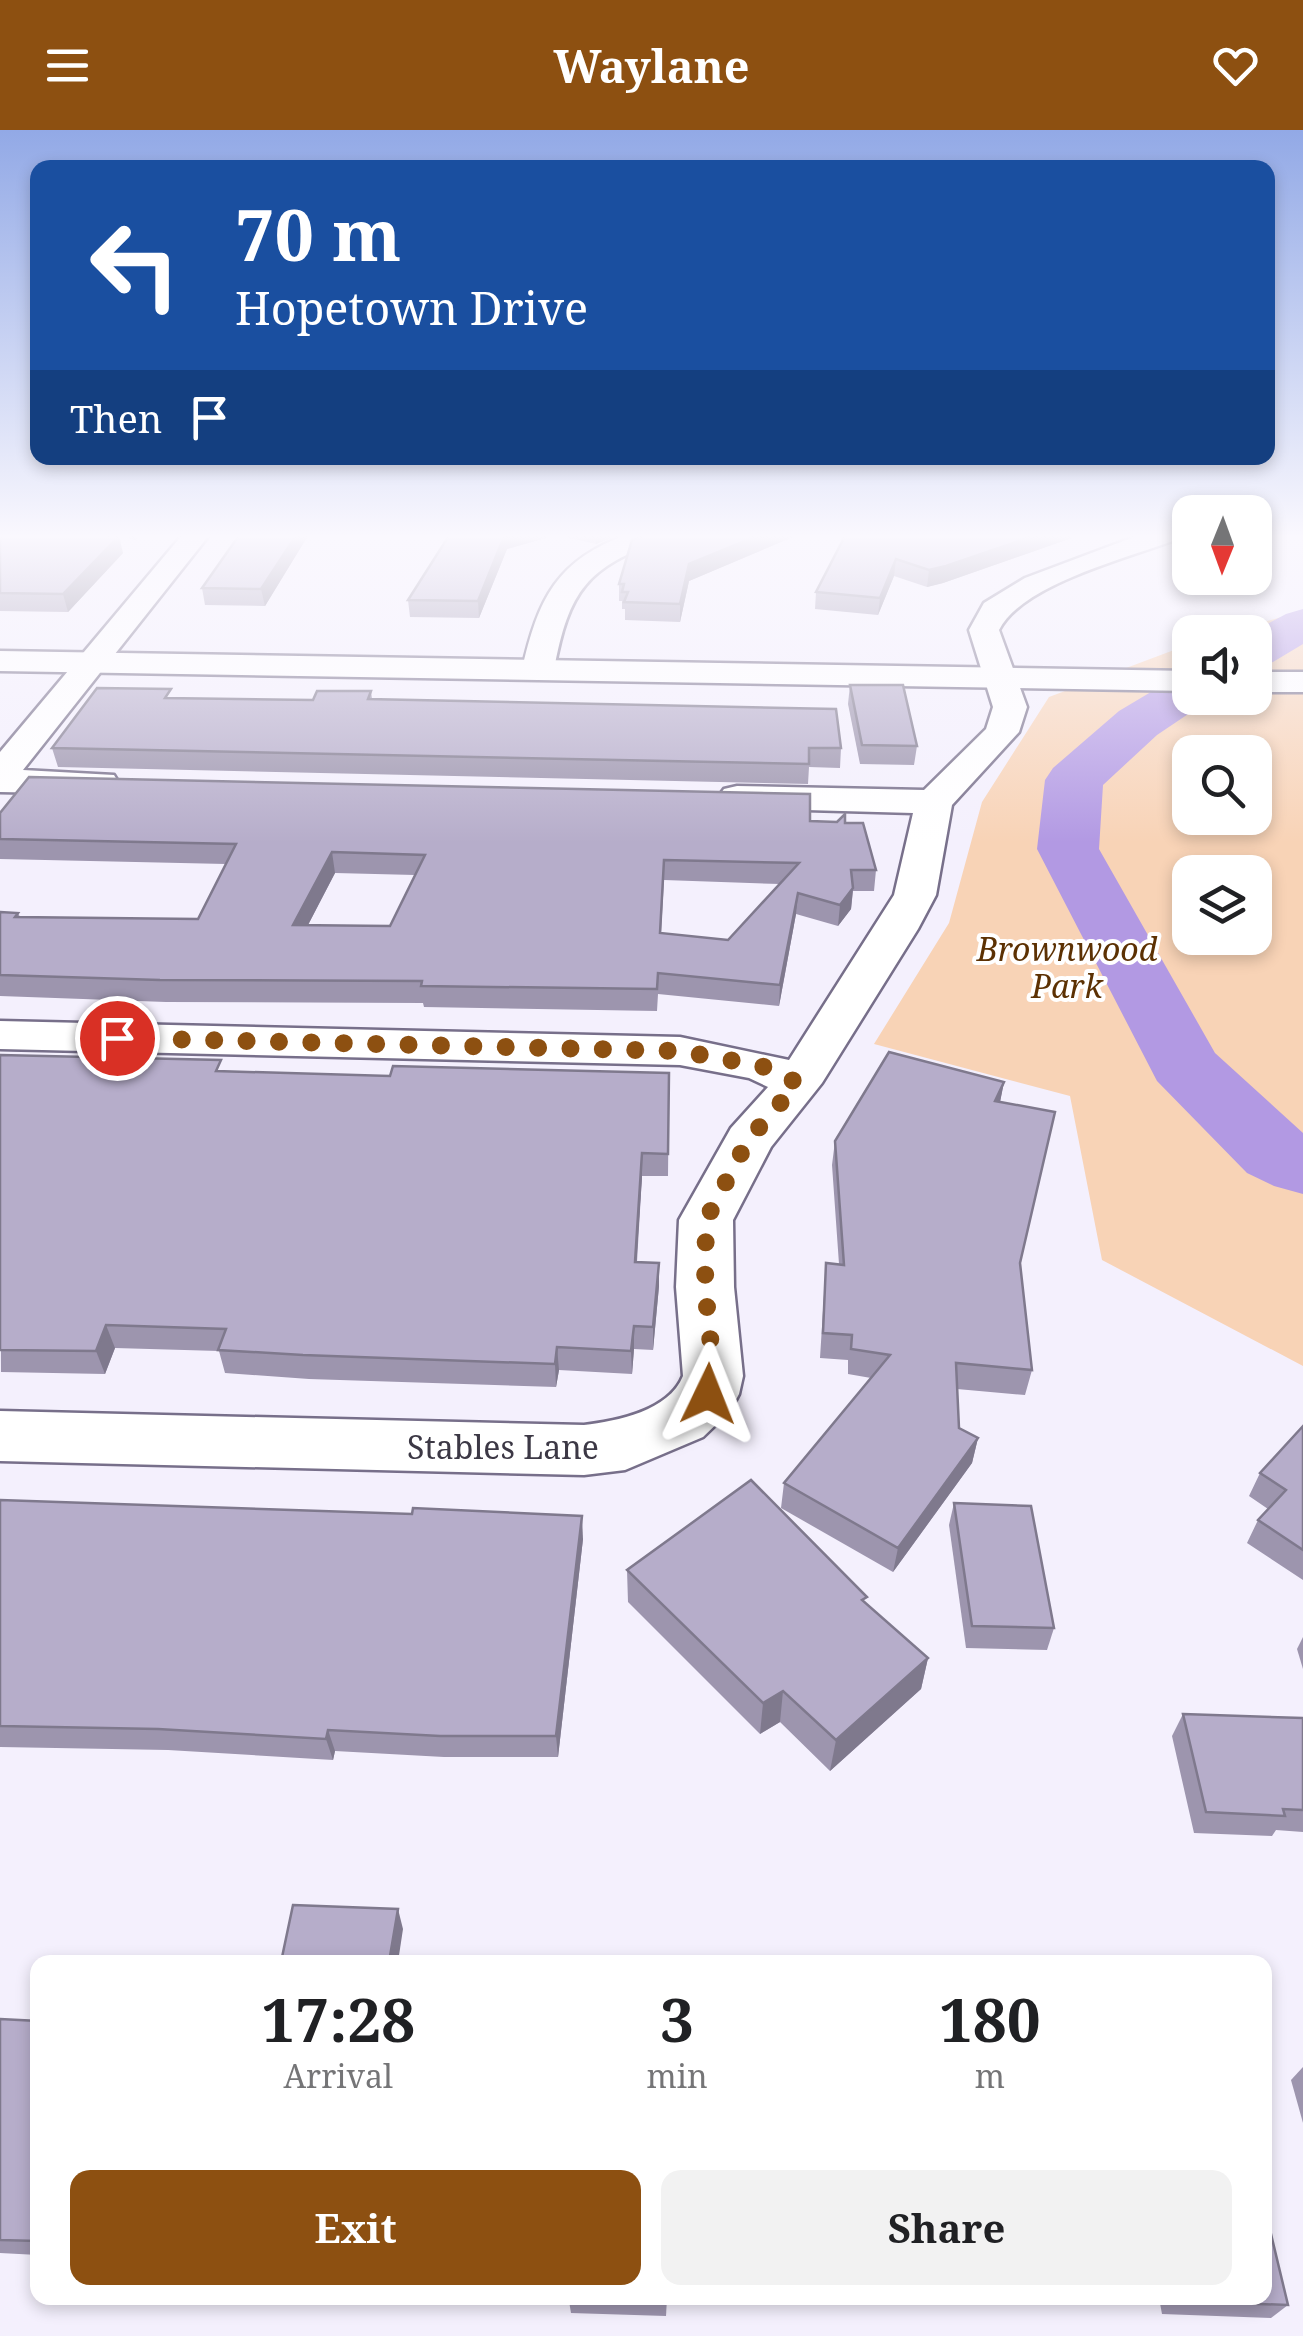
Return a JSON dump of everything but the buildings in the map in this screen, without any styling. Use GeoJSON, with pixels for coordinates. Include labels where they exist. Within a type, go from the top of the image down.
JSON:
{"type":"FeatureCollection","features":[{"type":"Feature","properties":{"kind":"street"},"geometry":{"type":"LineString","coordinates":[[0,778],[116,637]]}},
{"type":"Feature","properties":{"kind":"street"},"geometry":{"type":"LineString","coordinates":[[540,659],[545,637]]}},
{"type":"Feature","properties":{"kind":"street"},"geometry":{"type":"LineString","coordinates":[[696,796],[934,802],[1002,732],[1010,707],[987,637]]}},
{"type":"Feature","properties":{"kind":"street"},"geometry":{"type":"LineString","coordinates":[[0,639],[104,652]]}},
{"type":"Feature","properties":{"kind":"street"},"geometry":{"type":"LineString","coordinates":[[0,661],[104,652],[998,666],[1172,665]]}},
{"type":"Feature","properties":{"kind":"street"},"geometry":{"type":"LineString","coordinates":[[1272,658],[1303,659]]}},
{"type":"Feature","properties":{"kind":"street"},"geometry":{"type":"LineString","coordinates":[[998,666],[1123,680],[1172,668]]}},
{"type":"Feature","properties":{"kind":"street"},"geometry":{"type":"LineString","coordinates":[[1272,682],[1303,682]]}},
{"type":"Feature","properties":{"kind":"street"},"geometry":{"type":"LineString","coordinates":[[0,778],[139,784]]}},
{"type":"Feature","properties":{"kind":"street","name":"Stables Lane"},"geometry":{"type":"LineString","coordinates":[[0,1436],[584,1450],[625,1446],[681,1420],[708,1394],[714,1376],[705,1287],[706,1220],[748,1140],[798,1083],[897,929],[915,894],[934,802]]}},
{"type":"Feature","properties":{"kind":"street"},"geometry":{"type":"LineString","coordinates":[[0,1034],[680,1051],[762,1066],[798,1083]]}},
{"type":"Feature","properties":{"kind":"green space","name":"Brownwood Park"},"geometry":{"type":"Polygon","coordinates":[[[1272,637],[1303,637],[1303,1366],[1102,1260],[1070,1096],[874,1044],[949,923],[982,802],[1049,697],[1172,651],[1172,715],[1272,715],[1272,637]]]}},
{"type":"Feature","properties":{"kind":"waterway"},"geometry":{"type":"LineString","coordinates":[[1272,641],[1280,637]]}},
{"type":"Feature","properties":{"kind":"waterway"},"geometry":{"type":"LineString","coordinates":[[1172,702],[1138,723],[1074,780],[1068,849],[1184,1065],[1276,1154],[1303,1167]]}},
{"type":"Feature","properties":{"kind":"route"},"geometry":{"type":"LineString","coordinates":[[117,1038],[680,1051],[762,1066],[798,1083],[748,1140],[706,1220],[705,1287],[714,1376],[708,1394]]}}]}
